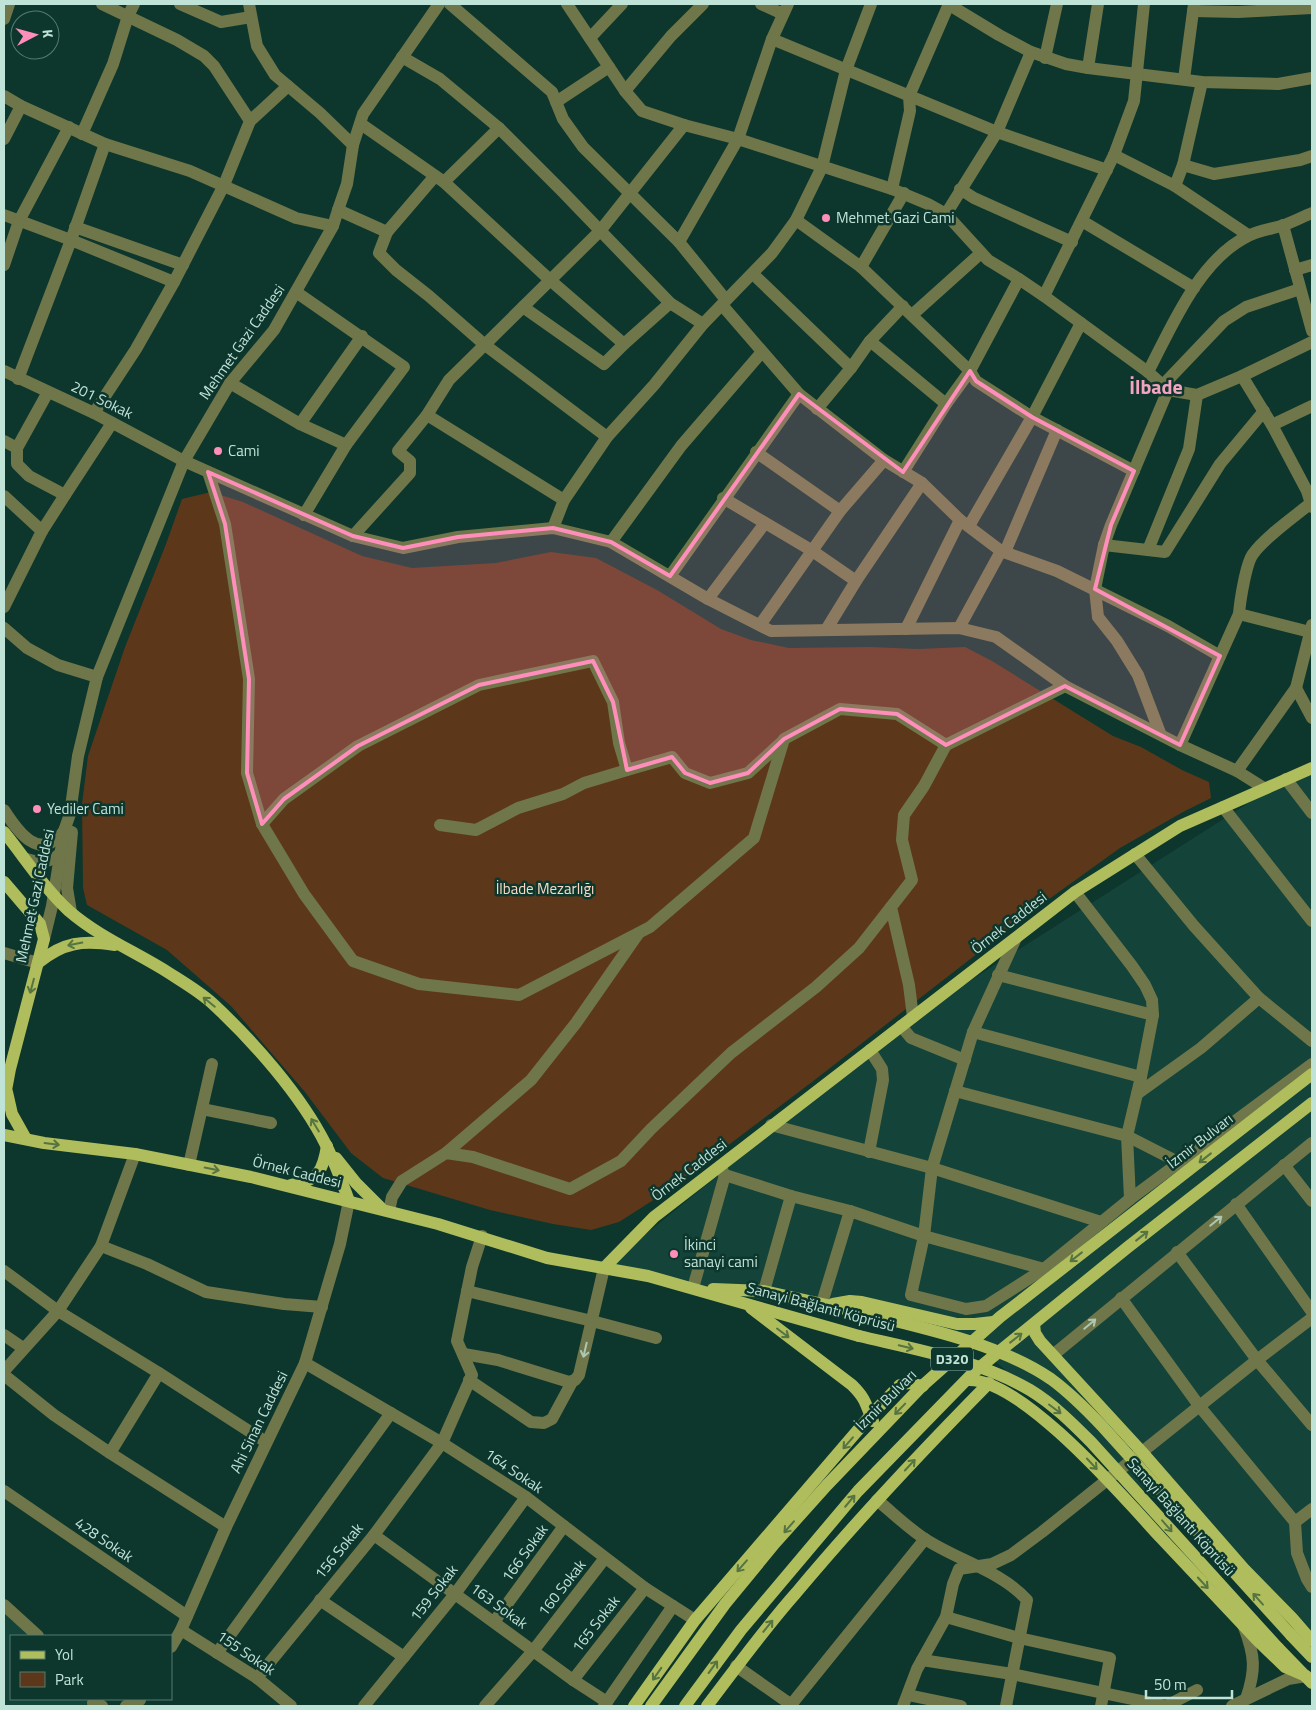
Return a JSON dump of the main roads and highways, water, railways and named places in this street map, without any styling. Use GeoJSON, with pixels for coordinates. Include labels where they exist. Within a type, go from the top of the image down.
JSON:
{"type":"FeatureCollection","features":[{"type":"Feature","properties":{"kind":"main road","name":"Örnek Caddesi"},"geometry":{"type":"LineString","coordinates":[[4,1135],[26,1140],[135,1154],[189,1164],[386,1210],[482,1236],[547,1258],[604,1268],[654,1217],[723,1171],[771,1125],[1075,892],[1180,826],[1312,768]]}},
{"type":"Feature","properties":{"kind":"main road"},"geometry":{"type":"LineString","coordinates":[[4,832],[54,896],[71,912],[118,945],[168,973],[211,1002],[246,1037],[278,1073],[313,1121],[327,1146],[349,1201]]}},
{"type":"Feature","properties":{"kind":"main road","name":"Mehmet Gazi Caddesi"},"geometry":{"type":"LineString","coordinates":[[4,882],[40,924],[44,939],[5,1094]]}},
{"type":"Feature","properties":{"kind":"main road"},"geometry":{"type":"LineString","coordinates":[[38,963],[52,952],[66,946],[85,942],[118,945]]}},
{"type":"Feature","properties":{"kind":"main road","name":"İzmir Bulvarı"},"geometry":{"type":"LineString","coordinates":[[651,1706],[731,1596],[827,1485],[923,1386],[995,1321],[1312,1074]]}},
{"type":"Feature","properties":{"kind":"main road"},"geometry":{"type":"LineString","coordinates":[[5,1094],[12,1114],[26,1140]]}},
{"type":"Feature","properties":{"kind":"main road","name":"D320"},"geometry":{"type":"LineString","coordinates":[[685,1706],[741,1630],[858,1492],[967,1380],[1128,1247],[1312,1103]]}},
{"type":"Feature","properties":{"kind":"main road"},"geometry":{"type":"LineString","coordinates":[[287,1186],[307,1181],[320,1171],[327,1146]]}},
{"type":"Feature","properties":{"kind":"main road"},"geometry":{"type":"LineString","coordinates":[[327,1146],[356,1183],[386,1210]]}},
{"type":"Feature","properties":{"kind":"main road"},"geometry":{"type":"LineString","coordinates":[[604,1268],[648,1276],[693,1288]]}},
{"type":"Feature","properties":{"kind":"main road","name":"Sanayi Bağlantı Köprüsü"},"geometry":{"type":"LineString","coordinates":[[693,1288],[764,1291],[918,1326],[974,1343],[1021,1362],[1051,1379],[1080,1403],[1109,1432],[1312,1657]]}},
{"type":"Feature","properties":{"kind":"main road","name":"Sanayi Bağlantı Köprüsü"},"geometry":{"type":"LineString","coordinates":[[693,1288],[859,1336],[911,1348],[976,1367],[1006,1377],[1031,1391],[1066,1417],[1091,1442],[1309,1680]]}},
{"type":"Feature","properties":{"kind":"main road"},"geometry":{"type":"LineString","coordinates":[[826,1304],[850,1301],[862,1302],[966,1325],[985,1324],[995,1321]]}},
{"type":"Feature","properties":{"kind":"main road"},"geometry":{"type":"LineString","coordinates":[[745,1303],[862,1394],[868,1404],[870,1416],[877,1432]]}},
{"type":"Feature","properties":{"kind":"main road"},"geometry":{"type":"LineString","coordinates":[[1034,1324],[1036,1336],[1142,1452],[1244,1569],[1292,1618],[1312,1642]]}},
{"type":"Feature","properties":{"kind":"main road"},"geometry":{"type":"LineString","coordinates":[[967,1380],[989,1383],[1049,1424],[1084,1455],[1279,1662],[1309,1680]]}},
{"type":"Feature","properties":{"kind":"main road"},"geometry":{"type":"LineString","coordinates":[[634,1706],[695,1620],[870,1416],[900,1385],[909,1382],[923,1386]]}},
{"type":"Feature","properties":{"kind":"main road"},"geometry":{"type":"LineString","coordinates":[[706,1706],[795,1594],[877,1500],[989,1383]]}},
{"type":"Feature","properties":{"kind":"place","name":"Mehmet Gazi Cami"},"geometry":{"type":"Point","coordinates":[826,218]}},
{"type":"Feature","properties":{"kind":"place","name":"Cami"},"geometry":{"type":"Point","coordinates":[218,451]}},
{"type":"Feature","properties":{"kind":"place","name":"Yediler Cami"},"geometry":{"type":"Point","coordinates":[37,809]}},
{"type":"Feature","properties":{"kind":"place","name":"İkinci sanayi cami"},"geometry":{"type":"Point","coordinates":[674,1254]}},
{"type":"Feature","properties":{"kind":"district","name":"İlbade"},"geometry":{"type":"Point","coordinates":[1156,387]}},
{"type":"Feature","properties":{"kind":"park label","name":"İlbade Mezarlığı"},"geometry":{"type":"Point","coordinates":[545,889]}}]}
